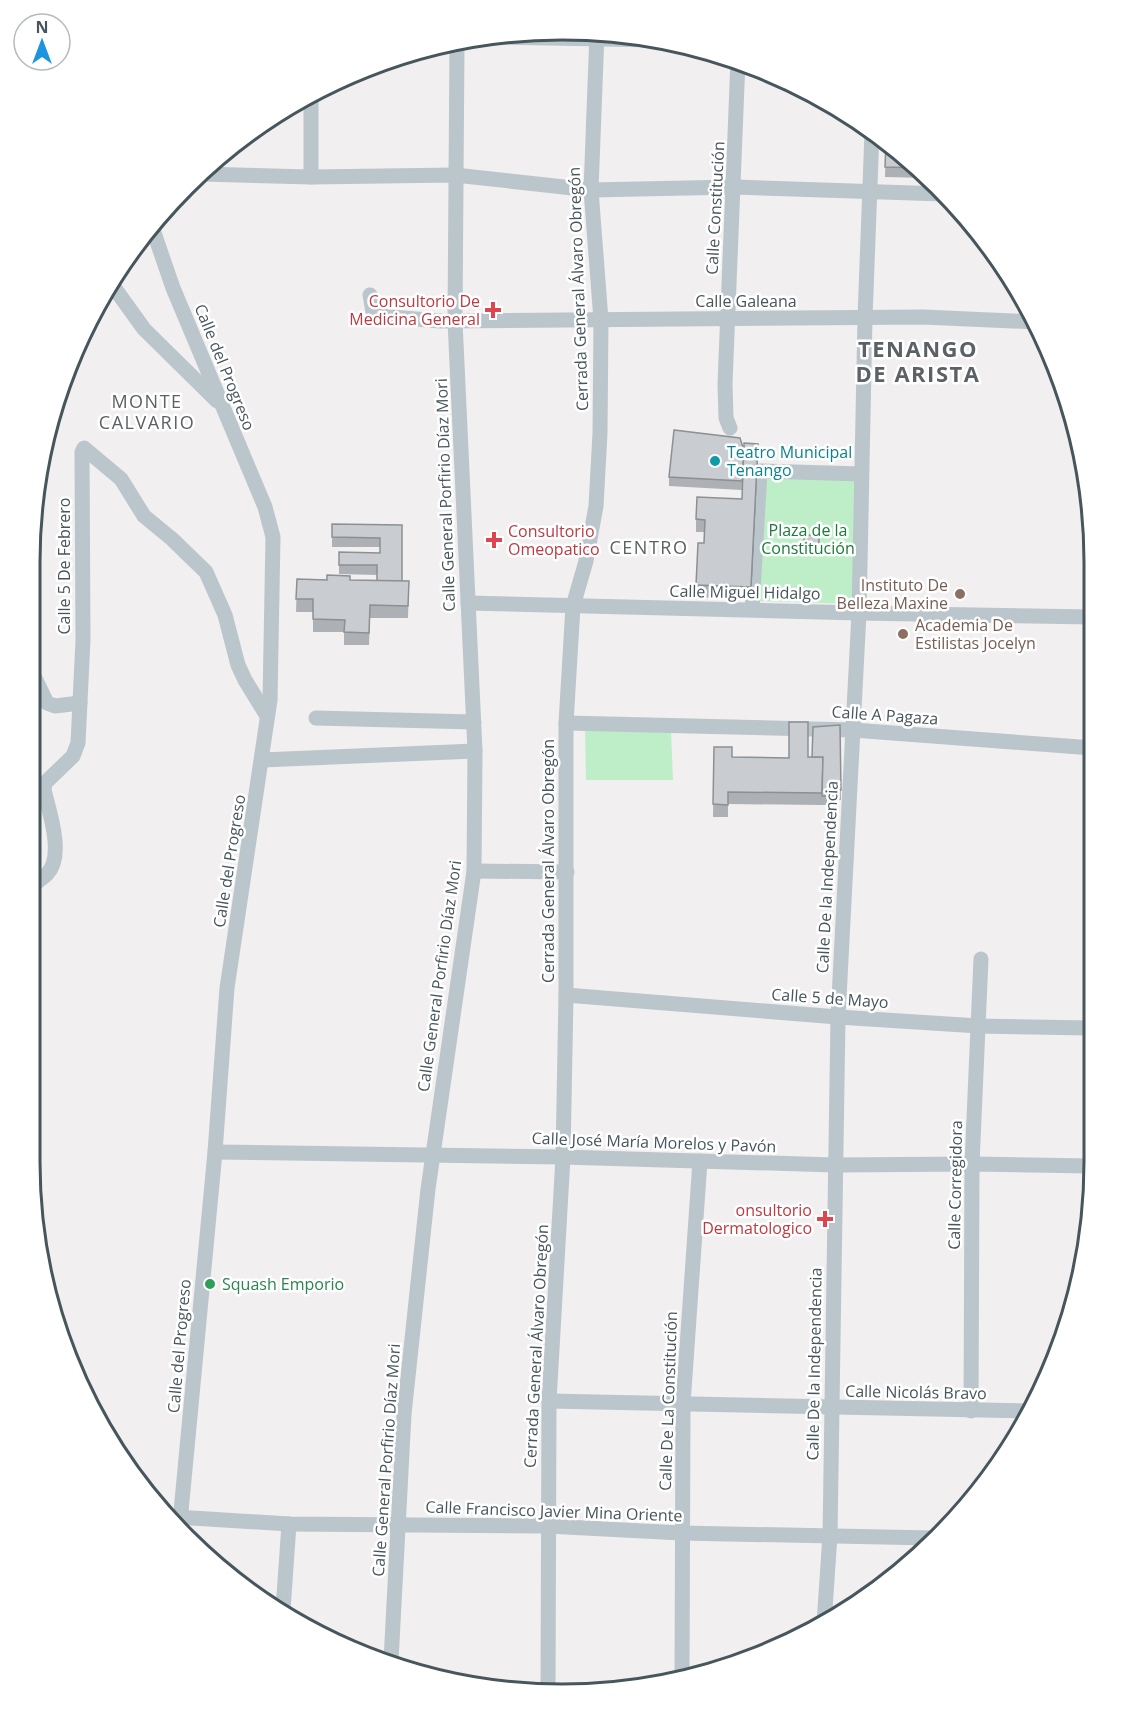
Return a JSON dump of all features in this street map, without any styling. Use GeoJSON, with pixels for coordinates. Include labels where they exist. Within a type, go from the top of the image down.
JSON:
{"type":"FeatureCollection","features":[{"type":"Feature","properties":{"kind":"street","name":"Cerrada General Álvaro Obregón"},"geometry":{"type":"LineString","coordinates":[[548,1683],[549,1401],[563,1157],[567,872],[566,723],[573,606],[586,561],[596,506],[600,433],[601,320],[591,190],[597,42]]}},
{"type":"Feature","properties":{"kind":"street","name":"Calle General Porfirio Díaz Mori"},"geometry":{"type":"LineString","coordinates":[[391,1655],[404,1414],[433,1155],[474,871],[474,722],[455,321],[457,52]]}},
{"type":"Feature","properties":{"kind":"street","name":"Calle Constitución"},"geometry":{"type":"LineString","coordinates":[[730,428],[725,408],[738,71]]}},
{"type":"Feature","properties":{"kind":"street"},"geometry":{"type":"LineString","coordinates":[[311,105],[311,177]]}},
{"type":"Feature","properties":{"kind":"street","name":"Calle De la Independencia"},"geometry":{"type":"LineString","coordinates":[[824,1614],[830,1535],[838,1017],[859,613],[865,318],[872,142]]}},
{"type":"Feature","properties":{"kind":"street"},"geometry":{"type":"LineString","coordinates":[[213,174],[311,177],[455,175],[591,190],[734,187],[933,194]]}},
{"type":"Feature","properties":{"kind":"street","name":"Calle del Progreso"},"geometry":{"type":"LineString","coordinates":[[155,236],[173,288],[265,507],[273,537],[271,688],[227,988],[215,1152],[179,1516]]}},
{"type":"Feature","properties":{"kind":"street"},"geometry":{"type":"LineString","coordinates":[[116,291],[152,338],[220,403]]}},
{"type":"Feature","properties":{"kind":"street","name":"Calle Galeana"},"geometry":{"type":"LineString","coordinates":[[370,295],[373,312],[379,316],[455,321],[923,317],[1025,321]]}},
{"type":"Feature","properties":{"kind":"street","name":"Calle 5 De Febrero"},"geometry":{"type":"LineString","coordinates":[[40,880],[49,873],[55,858],[53,831],[44,790],[48,779],[76,751],[80,728],[83,640],[82,452],[84,448],[121,479],[144,516],[206,572],[225,615],[238,665],[267,716]]}},
{"type":"Feature","properties":{"kind":"street"},"geometry":{"type":"LineString","coordinates":[[753,609],[760,471],[861,474]]}},
{"type":"Feature","properties":{"kind":"street","name":"Calle Miguel Hidalgo"},"geometry":{"type":"LineString","coordinates":[[468,603],[1084,617]]}},
{"type":"Feature","properties":{"kind":"street"},"geometry":{"type":"LineString","coordinates":[[40,688],[47,703],[55,706],[80,703]]}},
{"type":"Feature","properties":{"kind":"street"},"geometry":{"type":"LineString","coordinates":[[316,718],[474,722]]}},
{"type":"Feature","properties":{"kind":"street","name":"Calle A Pagaza"},"geometry":{"type":"LineString","coordinates":[[566,723],[853,730],[1084,747]]}},
{"type":"Feature","properties":{"kind":"street"},"geometry":{"type":"LineString","coordinates":[[262,760],[475,751]]}},
{"type":"Feature","properties":{"kind":"street"},"geometry":{"type":"LineString","coordinates":[[474,871],[567,872]]}},
{"type":"Feature","properties":{"kind":"street","name":"Calle Corregidora"},"geometry":{"type":"LineString","coordinates":[[971,1411],[972,1164],[981,959]]}},
{"type":"Feature","properties":{"kind":"street","name":"Calle 5 de Mayo"},"geometry":{"type":"LineString","coordinates":[[566,994],[838,1017],[979,1026],[1084,1028]]}},
{"type":"Feature","properties":{"kind":"street","name":"Calle José María Morelos y Pavón"},"geometry":{"type":"LineString","coordinates":[[215,1152],[563,1157],[835,1165],[1084,1166]]}},
{"type":"Feature","properties":{"kind":"street","name":"Calle De La Constitución"},"geometry":{"type":"LineString","coordinates":[[682,1669],[683,1404],[699,1161]]}},
{"type":"Feature","properties":{"kind":"street","name":"Calle Nicolás Bravo"},"geometry":{"type":"LineString","coordinates":[[549,1401],[1021,1411]]}},
{"type":"Feature","properties":{"kind":"street","name":"Calle Francisco Javier Mina Oriente"},"geometry":{"type":"LineString","coordinates":[[182,1519],[289,1524],[547,1526],[681,1533],[925,1538]]}},
{"type":"Feature","properties":{"kind":"street"},"geometry":{"type":"LineString","coordinates":[[283,1603],[289,1524]]}},
{"type":"Feature","properties":{"kind":"green space","name":"Plaza de la Constitución"},"geometry":{"type":"Polygon","coordinates":[[[763,474],[857,477],[853,604],[759,601],[763,474]]]}},
{"type":"Feature","properties":{"kind":"green space"},"geometry":{"type":"Polygon","coordinates":[[[585,727],[671,731],[673,780],[586,780],[585,727]]]}},
{"type":"Feature","properties":{"kind":"building"},"geometry":{"type":"Polygon","coordinates":[[[886,153],[904,168],[885,167],[886,153]]]}},
{"type":"Feature","properties":{"kind":"building"},"geometry":{"type":"Polygon","coordinates":[[[674,430],[740,438],[744,451],[742,481],[669,477],[674,430]]]}},
{"type":"Feature","properties":{"kind":"building"},"geometry":{"type":"Polygon","coordinates":[[[744,443],[758,444],[751,587],[696,585],[698,543],[704,543],[705,520],[696,519],[697,497],[742,499],[744,443]]]}},
{"type":"Feature","properties":{"kind":"building"},"geometry":{"type":"Polygon","coordinates":[[[332,524],[402,525],[402,581],[377,581],[377,565],[339,565],[339,552],[380,553],[380,538],[332,537],[332,524]]]}},
{"type":"Feature","properties":{"kind":"building"},"geometry":{"type":"Polygon","coordinates":[[[809,535],[819,538],[819,546],[808,549],[805,546],[804,539],[809,535]]]}},
{"type":"Feature","properties":{"kind":"building"},"geometry":{"type":"Polygon","coordinates":[[[327,575],[350,576],[350,580],[409,581],[408,606],[370,605],[369,633],[344,632],[345,620],[313,619],[313,599],[296,599],[297,579],[327,580],[327,575]]]}},
{"type":"Feature","properties":{"kind":"building"},"geometry":{"type":"Polygon","coordinates":[[[789,722],[808,722],[808,757],[823,757],[822,793],[728,792],[728,805],[713,804],[714,747],[732,747],[732,757],[789,758],[789,722]]]}},
{"type":"Feature","properties":{"kind":"building"},"geometry":{"type":"Polygon","coordinates":[[[840,725],[841,790],[827,790],[827,796],[822,796],[823,757],[812,757],[813,727],[840,725]]]}},
{"type":"Feature","properties":{"kind":"place","name":"Consultorio De Medicina General"},"geometry":{"type":"Point","coordinates":[493,310]}},
{"type":"Feature","properties":{"kind":"place","name":"Teatro Municipal Tenango"},"geometry":{"type":"Point","coordinates":[715,461]}},
{"type":"Feature","properties":{"kind":"place","name":"Consultorio Omeopatico"},"geometry":{"type":"Point","coordinates":[494,540]}},
{"type":"Feature","properties":{"kind":"place","name":"Instituto De Belleza Maxine"},"geometry":{"type":"Point","coordinates":[960,594]}},
{"type":"Feature","properties":{"kind":"place","name":"Academia De Estilistas Jocelyn"},"geometry":{"type":"Point","coordinates":[903,634]}},
{"type":"Feature","properties":{"kind":"place","name":"onsultorio Dermatologico"},"geometry":{"type":"Point","coordinates":[825,1219]}},
{"type":"Feature","properties":{"kind":"place","name":"Squash Emporio"},"geometry":{"type":"Point","coordinates":[210,1284]}},
{"type":"Feature","properties":{"kind":"district","name":"TENANGO DE ARISTA"},"geometry":{"type":"Point","coordinates":[918,360]}},
{"type":"Feature","properties":{"kind":"district","name":"MONTE CALVARIO"},"geometry":{"type":"Point","coordinates":[147,411]}},
{"type":"Feature","properties":{"kind":"district","name":"CENTRO"},"geometry":{"type":"Point","coordinates":[649,547]}}]}
